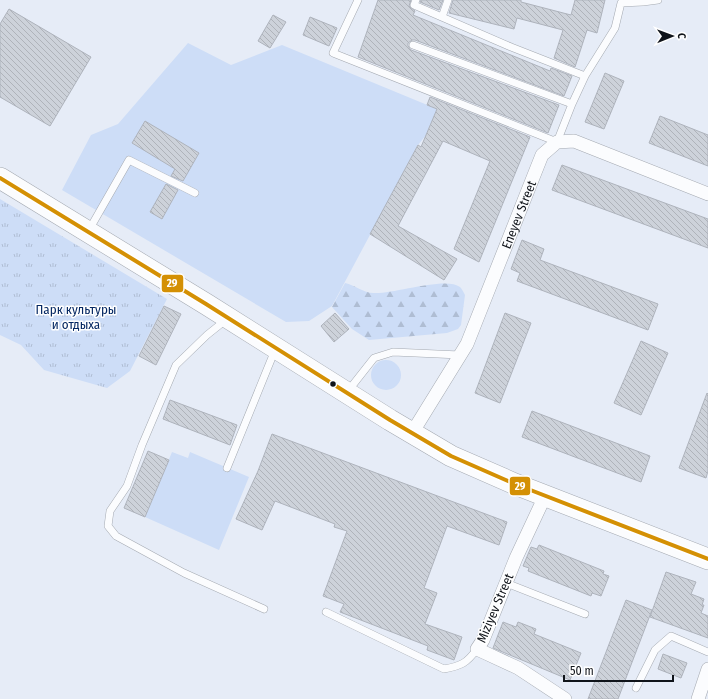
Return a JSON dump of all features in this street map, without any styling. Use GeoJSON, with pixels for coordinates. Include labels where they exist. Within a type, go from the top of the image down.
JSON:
{"type":"FeatureCollection","features":[{"type":"Feature","properties":{"kind":"main road"},"geometry":{"type":"LineString","coordinates":[[0,178],[434,446],[464,462],[545,496],[708,559]]}},
{"type":"Feature","properties":{"kind":"street"},"geometry":{"type":"LineString","coordinates":[[557,142],[574,141],[708,194]]}},
{"type":"Feature","properties":{"kind":"street","name":"Eneyev Street"},"geometry":{"type":"LineString","coordinates":[[412,433],[467,344],[542,155],[557,142]]}},
{"type":"Feature","properties":{"kind":"street","name":"Miziyev Street"},"geometry":{"type":"LineString","coordinates":[[545,496],[516,558],[483,640],[477,649],[518,668],[565,699]]}},
{"type":"Feature","properties":{"kind":"street"},"geometry":{"type":"LineString","coordinates":[[698,699],[708,669]]}},
{"type":"Feature","properties":{"kind":"lane"},"geometry":{"type":"LineString","coordinates":[[358,0],[333,53],[557,142],[585,76],[615,28],[619,2],[643,2],[658,0]]}},
{"type":"Feature","properties":{"kind":"lane"},"geometry":{"type":"LineString","coordinates":[[416,0],[414,5],[511,47],[585,76]]}},
{"type":"Feature","properties":{"kind":"lane"},"geometry":{"type":"LineString","coordinates":[[442,17],[448,0]]}},
{"type":"Feature","properties":{"kind":"lane"},"geometry":{"type":"LineString","coordinates":[[413,45],[572,104]]}},
{"type":"Feature","properties":{"kind":"lane"},"geometry":{"type":"LineString","coordinates":[[88,232],[129,160],[195,193]]}},
{"type":"Feature","properties":{"kind":"lane"},"geometry":{"type":"LineString","coordinates":[[228,318],[207,335],[176,365],[145,438],[127,486],[110,511],[108,526],[116,536],[184,572],[264,609]]}},
{"type":"Feature","properties":{"kind":"lane"},"geometry":{"type":"LineString","coordinates":[[227,468],[276,348]]}},
{"type":"Feature","properties":{"kind":"lane"},"geometry":{"type":"LineString","coordinates":[[347,392],[374,358],[393,352],[460,355]]}},
{"type":"Feature","properties":{"kind":"lane"},"geometry":{"type":"LineString","coordinates":[[506,583],[585,614]]}},
{"type":"Feature","properties":{"kind":"lane"},"geometry":{"type":"LineString","coordinates":[[326,612],[444,669],[460,666],[473,655],[477,649]]}},
{"type":"Feature","properties":{"kind":"lane"},"geometry":{"type":"LineString","coordinates":[[636,688],[655,650],[671,636],[708,652]]}},
{"type":"Feature","properties":{"kind":"green space"},"geometry":{"type":"Polygon","coordinates":[[[188,43],[231,65],[282,45],[437,109],[427,134],[418,145],[332,306],[309,321],[286,322],[62,190],[91,135],[118,124],[188,43]]]}},
{"type":"Feature","properties":{"kind":"green space","name":"Парк культуры и отдыха"},"geometry":{"type":"Polygon","coordinates":[[[0,199],[167,299],[130,371],[107,388],[44,370],[21,345],[0,335],[0,199]]]}},
{"type":"Feature","properties":{"kind":"green space"},"geometry":{"type":"Polygon","coordinates":[[[345,283],[370,293],[383,293],[432,284],[453,284],[460,287],[465,295],[461,325],[458,329],[447,333],[369,340],[352,329],[332,307],[345,283]]]}},
{"type":"Feature","properties":{"kind":"green space"},"geometry":{"type":"Polygon","coordinates":[[[386,360],[392,361],[400,369],[400,381],[392,389],[386,390],[380,389],[372,381],[371,375],[372,369],[380,361],[386,360]]]}},
{"type":"Feature","properties":{"kind":"green space"},"geometry":{"type":"Polygon","coordinates":[[[172,452],[188,458],[190,452],[249,477],[219,550],[145,517],[172,452]]]}},
{"type":"Feature","properties":{"kind":"building"},"geometry":{"type":"Polygon","coordinates":[[[378,0],[411,0],[409,6],[415,11],[413,15],[550,71],[551,68],[572,76],[564,96],[415,40],[408,43],[411,50],[559,105],[548,133],[358,57],[378,0]]]}},
{"type":"Feature","properties":{"kind":"building"},"geometry":{"type":"Polygon","coordinates":[[[421,0],[443,0],[439,10],[420,2],[421,0]]]}},
{"type":"Feature","properties":{"kind":"building"},"geometry":{"type":"Polygon","coordinates":[[[453,0],[521,0],[521,2],[571,15],[575,0],[605,0],[597,33],[587,30],[575,67],[554,58],[563,30],[517,18],[514,29],[449,13],[453,0]]]}},
{"type":"Feature","properties":{"kind":"building"},"geometry":{"type":"Polygon","coordinates":[[[9,9],[91,57],[50,126],[0,97],[0,24],[9,9]]]}},
{"type":"Feature","properties":{"kind":"building"},"geometry":{"type":"Polygon","coordinates":[[[273,15],[286,22],[270,48],[258,41],[273,15]]]}},
{"type":"Feature","properties":{"kind":"building"},"geometry":{"type":"Polygon","coordinates":[[[310,17],[337,28],[329,46],[303,35],[310,17]]]}},
{"type":"Feature","properties":{"kind":"building"},"geometry":{"type":"Polygon","coordinates":[[[605,73],[624,81],[604,129],[585,122],[605,73]]]}},
{"type":"Feature","properties":{"kind":"building"},"geometry":{"type":"Polygon","coordinates":[[[430,97],[530,137],[479,262],[454,249],[490,161],[443,141],[398,226],[457,259],[444,280],[370,234],[418,145],[421,147],[437,109],[427,105],[430,97]]]}},
{"type":"Feature","properties":{"kind":"building"},"geometry":{"type":"Polygon","coordinates":[[[660,116],[708,135],[708,166],[649,143],[660,116]]]}},
{"type":"Feature","properties":{"kind":"building"},"geometry":{"type":"Polygon","coordinates":[[[145,121],[199,153],[183,181],[171,176],[175,169],[132,143],[145,121]]]}},
{"type":"Feature","properties":{"kind":"building"},"geometry":{"type":"Polygon","coordinates":[[[562,165],[708,219],[708,248],[552,190],[562,165]]]}},
{"type":"Feature","properties":{"kind":"building"},"geometry":{"type":"Polygon","coordinates":[[[166,184],[178,190],[162,219],[150,212],[166,184]]]}},
{"type":"Feature","properties":{"kind":"building"},"geometry":{"type":"Polygon","coordinates":[[[522,240],[544,249],[540,260],[658,304],[648,330],[517,281],[520,273],[511,269],[522,240]]]}},
{"type":"Feature","properties":{"kind":"building"},"geometry":{"type":"Polygon","coordinates":[[[164,306],[181,314],[156,365],[139,356],[164,306]]]}},
{"type":"Feature","properties":{"kind":"building"},"geometry":{"type":"Polygon","coordinates":[[[335,313],[349,329],[334,342],[321,326],[335,313]]]}},
{"type":"Feature","properties":{"kind":"building"},"geometry":{"type":"Polygon","coordinates":[[[505,313],[531,323],[500,403],[475,393],[505,313]]]}},
{"type":"Feature","properties":{"kind":"building"},"geometry":{"type":"Polygon","coordinates":[[[641,341],[668,353],[641,415],[614,403],[641,341]]]}},
{"type":"Feature","properties":{"kind":"building"},"geometry":{"type":"Polygon","coordinates":[[[707,393],[708,471],[706,478],[679,468],[707,393]]]}},
{"type":"Feature","properties":{"kind":"building"},"geometry":{"type":"Polygon","coordinates":[[[170,400],[237,425],[230,445],[163,419],[170,400]]]}},
{"type":"Feature","properties":{"kind":"building"},"geometry":{"type":"Polygon","coordinates":[[[532,411],[650,456],[641,482],[522,437],[532,411]]]}},
{"type":"Feature","properties":{"kind":"building"},"geometry":{"type":"Polygon","coordinates":[[[272,434],[507,522],[499,545],[447,526],[424,588],[437,593],[425,624],[462,637],[454,660],[427,650],[428,646],[340,612],[344,604],[323,596],[347,531],[334,527],[335,524],[275,501],[262,530],[236,519],[258,471],[272,434]]]}},
{"type":"Feature","properties":{"kind":"building"},"geometry":{"type":"Polygon","coordinates":[[[148,451],[169,460],[145,517],[124,508],[148,451]]]}},
{"type":"Feature","properties":{"kind":"building"},"geometry":{"type":"Polygon","coordinates":[[[539,545],[604,571],[603,574],[609,576],[601,596],[592,593],[591,596],[528,571],[529,568],[523,566],[531,547],[537,549],[539,545]]]}},
{"type":"Feature","properties":{"kind":"building"},"geometry":{"type":"Polygon","coordinates":[[[666,572],[696,582],[691,594],[704,599],[702,605],[704,605],[701,613],[708,616],[708,638],[650,617],[666,572]]]}},
{"type":"Feature","properties":{"kind":"building"},"geometry":{"type":"Polygon","coordinates":[[[626,600],[652,610],[618,699],[588,699],[626,600]]]}},
{"type":"Feature","properties":{"kind":"building"},"geometry":{"type":"Polygon","coordinates":[[[503,622],[516,627],[518,622],[536,629],[534,634],[581,653],[570,680],[493,648],[503,622]]]}},
{"type":"Feature","properties":{"kind":"building"},"geometry":{"type":"Polygon","coordinates":[[[663,654],[687,663],[681,678],[658,669],[663,654]]]}},
{"type":"Feature","properties":{"kind":"transit line","name":"29"},"geometry":{"type":"LineString","coordinates":[[0,178],[206,304],[390,420],[451,456],[515,484],[708,559]]}}]}
